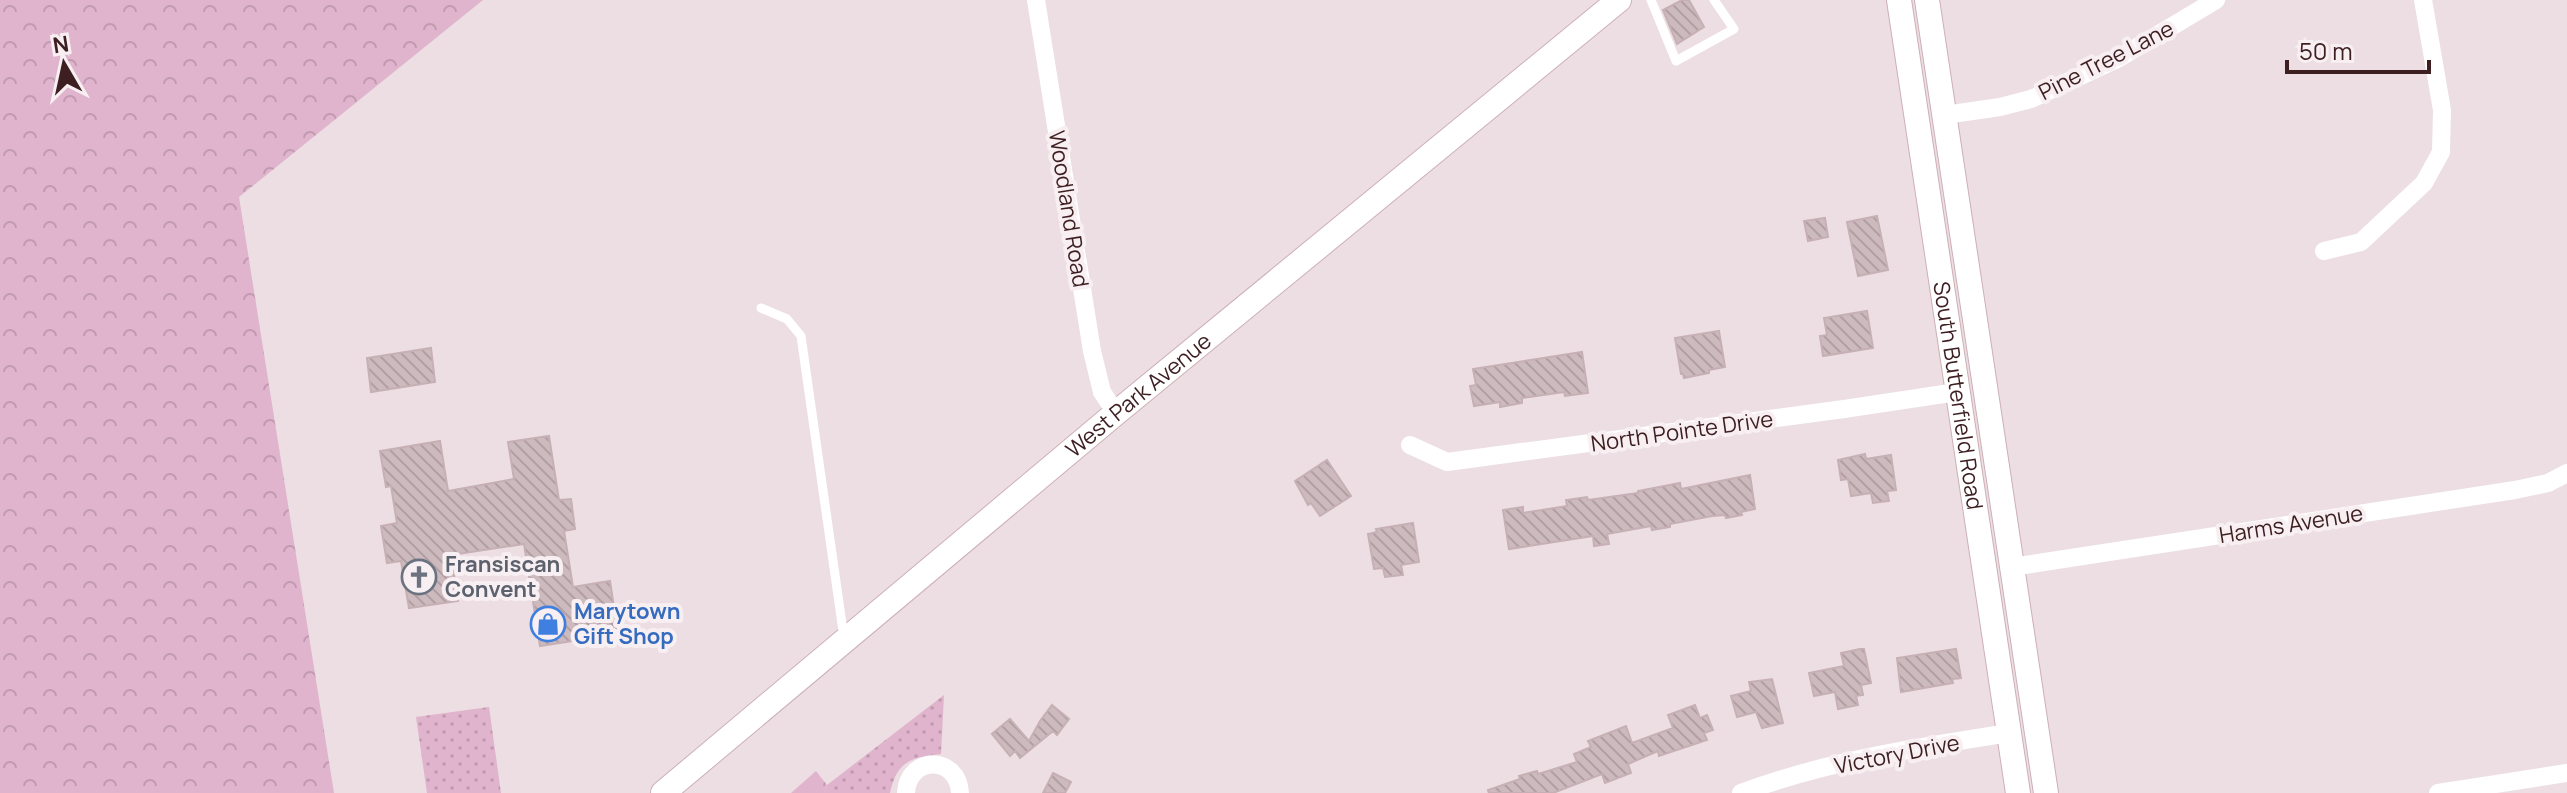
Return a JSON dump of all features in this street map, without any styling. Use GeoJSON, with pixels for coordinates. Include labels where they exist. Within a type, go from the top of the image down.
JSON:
{"type":"FeatureCollection","features":[{"type":"Feature","properties":{"kind":"main road","name":"West Park Avenue"},"geometry":{"type":"LineString","coordinates":[[663,793],[1116,413],[1619,0]]}},
{"type":"Feature","properties":{"kind":"main road","name":"South Butterfield Road"},"geometry":{"type":"LineString","coordinates":[[1899,0],[2018,793]]}},
{"type":"Feature","properties":{"kind":"main road","name":"South Butterfield Road"},"geometry":{"type":"LineString","coordinates":[[1927,0],[2046,793]]}},
{"type":"Feature","properties":{"kind":"street","name":"Woodland Road"},"geometry":{"type":"LineString","coordinates":[[1036,0],[1092,351],[1102,392],[1116,413]]}},
{"type":"Feature","properties":{"kind":"street","name":"Pine Tree Lane"},"geometry":{"type":"LineString","coordinates":[[1945,115],[2031,99],[2119,58],[2216,0]]}},
{"type":"Feature","properties":{"kind":"street"},"geometry":{"type":"LineString","coordinates":[[2324,251],[2361,242],[2424,183],[2441,152],[2442,110],[2423,0]]}},
{"type":"Feature","properties":{"kind":"street","name":"North Pointe Drive"},"geometry":{"type":"LineString","coordinates":[[1410,445],[1447,462],[1957,392]]}},
{"type":"Feature","properties":{"kind":"street","name":"Harms Avenue"},"geometry":{"type":"LineString","coordinates":[[2012,567],[2515,490],[2548,483],[2567,473]]}},
{"type":"Feature","properties":{"kind":"street","name":"Victory Drive"},"geometry":{"type":"LineString","coordinates":[[1741,793],[1798,775],[1883,755],[2009,733]]}},
{"type":"Feature","properties":{"kind":"street"},"geometry":{"type":"LineString","coordinates":[[906,793],[908,780],[913,773],[929,765],[946,767],[953,773],[958,780],[960,793]]}},
{"type":"Feature","properties":{"kind":"street"},"geometry":{"type":"LineString","coordinates":[[2438,793],[2567,773]]}},
{"type":"Feature","properties":{"kind":"lane"},"geometry":{"type":"LineString","coordinates":[[1651,0],[1676,61],[1734,29],[1714,0]]}},
{"type":"Feature","properties":{"kind":"lane"},"geometry":{"type":"LineString","coordinates":[[761,308],[787,319],[801,336],[845,641]]}},
{"type":"Feature","properties":{"kind":"green space"},"geometry":{"type":"Polygon","coordinates":[[[0,0],[483,0],[239,197],[334,793],[0,793],[0,0]]]}},
{"type":"Feature","properties":{"kind":"green space"},"geometry":{"type":"Polygon","coordinates":[[[944,695],[941,754],[914,759],[901,767],[890,793],[825,793],[827,785],[944,695]]]}},
{"type":"Feature","properties":{"kind":"green space"},"geometry":{"type":"Polygon","coordinates":[[[489,707],[501,793],[427,793],[416,717],[489,707]]]}},
{"type":"Feature","properties":{"kind":"green space"},"geometry":{"type":"Polygon","coordinates":[[[816,771],[827,785],[825,793],[791,793],[816,771]]]}},
{"type":"Feature","properties":{"kind":"building"},"geometry":{"type":"Polygon","coordinates":[[[1682,0],[1689,0],[1704,27],[1677,44],[1663,10],[1682,0]]]}},
{"type":"Feature","properties":{"kind":"building"},"geometry":{"type":"Polygon","coordinates":[[[1877,216],[1888,270],[1858,276],[1847,222],[1877,216]]]}},
{"type":"Feature","properties":{"kind":"building"},"geometry":{"type":"Polygon","coordinates":[[[1825,218],[1828,237],[1808,241],[1804,221],[1825,218]]]}},
{"type":"Feature","properties":{"kind":"building"},"geometry":{"type":"Polygon","coordinates":[[[1867,311],[1873,348],[1823,356],[1820,336],[1827,335],[1824,318],[1867,311]]]}},
{"type":"Feature","properties":{"kind":"building"},"geometry":{"type":"Polygon","coordinates":[[[1719,331],[1725,367],[1684,378],[1675,338],[1719,331]]]}},
{"type":"Feature","properties":{"kind":"building"},"geometry":{"type":"Polygon","coordinates":[[[431,348],[435,382],[371,392],[367,358],[431,348]]]}},
{"type":"Feature","properties":{"kind":"building"},"geometry":{"type":"Polygon","coordinates":[[[1582,352],[1588,393],[1565,396],[1564,392],[1522,398],[1522,403],[1500,407],[1500,402],[1474,406],[1470,386],[1476,385],[1473,369],[1582,352]]]}},
{"type":"Feature","properties":{"kind":"building"},"geometry":{"type":"Polygon","coordinates":[[[549,436],[559,500],[571,499],[575,529],[564,531],[573,587],[610,581],[618,634],[540,646],[524,544],[451,555],[458,601],[409,608],[401,561],[387,563],[381,526],[397,523],[391,486],[386,487],[380,451],[440,441],[448,491],[514,479],[508,442],[549,436]]]}},
{"type":"Feature","properties":{"kind":"building"},"geometry":{"type":"Polygon","coordinates":[[[1865,454],[1866,459],[1891,455],[1896,490],[1887,491],[1889,501],[1873,503],[1871,493],[1851,496],[1848,479],[1841,480],[1838,460],[1865,454]]]}},
{"type":"Feature","properties":{"kind":"building"},"geometry":{"type":"Polygon","coordinates":[[[1327,460],[1351,496],[1320,516],[1311,503],[1308,505],[1295,481],[1327,460]]]}},
{"type":"Feature","properties":{"kind":"building"},"geometry":{"type":"Polygon","coordinates":[[[1750,475],[1755,509],[1741,512],[1742,515],[1726,518],[1725,515],[1712,516],[1670,524],[1670,527],[1652,530],[1651,526],[1607,534],[1609,544],[1594,546],[1593,536],[1509,549],[1503,510],[1523,507],[1523,513],[1567,506],[1566,500],[1638,493],[1680,483],[1681,489],[1750,475]]]}},
{"type":"Feature","properties":{"kind":"building"},"geometry":{"type":"Polygon","coordinates":[[[1413,523],[1419,562],[1401,565],[1403,575],[1385,577],[1383,568],[1374,569],[1368,534],[1377,532],[1376,529],[1413,523]]]}},
{"type":"Feature","properties":{"kind":"building"},"geometry":{"type":"Polygon","coordinates":[[[1864,649],[1871,683],[1861,685],[1863,695],[1856,696],[1858,705],[1838,709],[1835,692],[1814,696],[1809,673],[1844,666],[1841,653],[1864,649]]]}},
{"type":"Feature","properties":{"kind":"building"},"geometry":{"type":"Polygon","coordinates":[[[1956,649],[1961,678],[1952,679],[1953,683],[1901,692],[1897,658],[1956,649]]]}},
{"type":"Feature","properties":{"kind":"building"},"geometry":{"type":"Polygon","coordinates":[[[1772,679],[1783,723],[1762,728],[1756,712],[1737,717],[1731,696],[1751,691],[1749,682],[1772,679]]]}},
{"type":"Feature","properties":{"kind":"building"},"geometry":{"type":"Polygon","coordinates":[[[1052,705],[1069,719],[1057,735],[1053,731],[1020,758],[1015,751],[1010,756],[992,734],[1010,719],[1029,741],[1052,705]]]}},
{"type":"Feature","properties":{"kind":"building"},"geometry":{"type":"Polygon","coordinates":[[[1695,705],[1700,718],[1707,715],[1713,730],[1704,733],[1707,740],[1659,756],[1658,751],[1628,764],[1631,773],[1605,783],[1602,774],[1553,793],[1489,793],[1488,790],[1520,779],[1519,776],[1537,771],[1538,774],[1577,762],[1574,754],[1591,747],[1588,741],[1626,726],[1632,743],[1673,728],[1668,715],[1695,705]]]}},
{"type":"Feature","properties":{"kind":"building"},"geometry":{"type":"Polygon","coordinates":[[[1053,773],[1071,782],[1065,793],[1043,793],[1053,773]]]}},
{"type":"Feature","properties":{"kind":"place","name":"Fransiscan Convent"},"geometry":{"type":"Point","coordinates":[419,577]}},
{"type":"Feature","properties":{"kind":"place","name":"Marytown Gift Shop"},"geometry":{"type":"Point","coordinates":[548,624]}}]}
